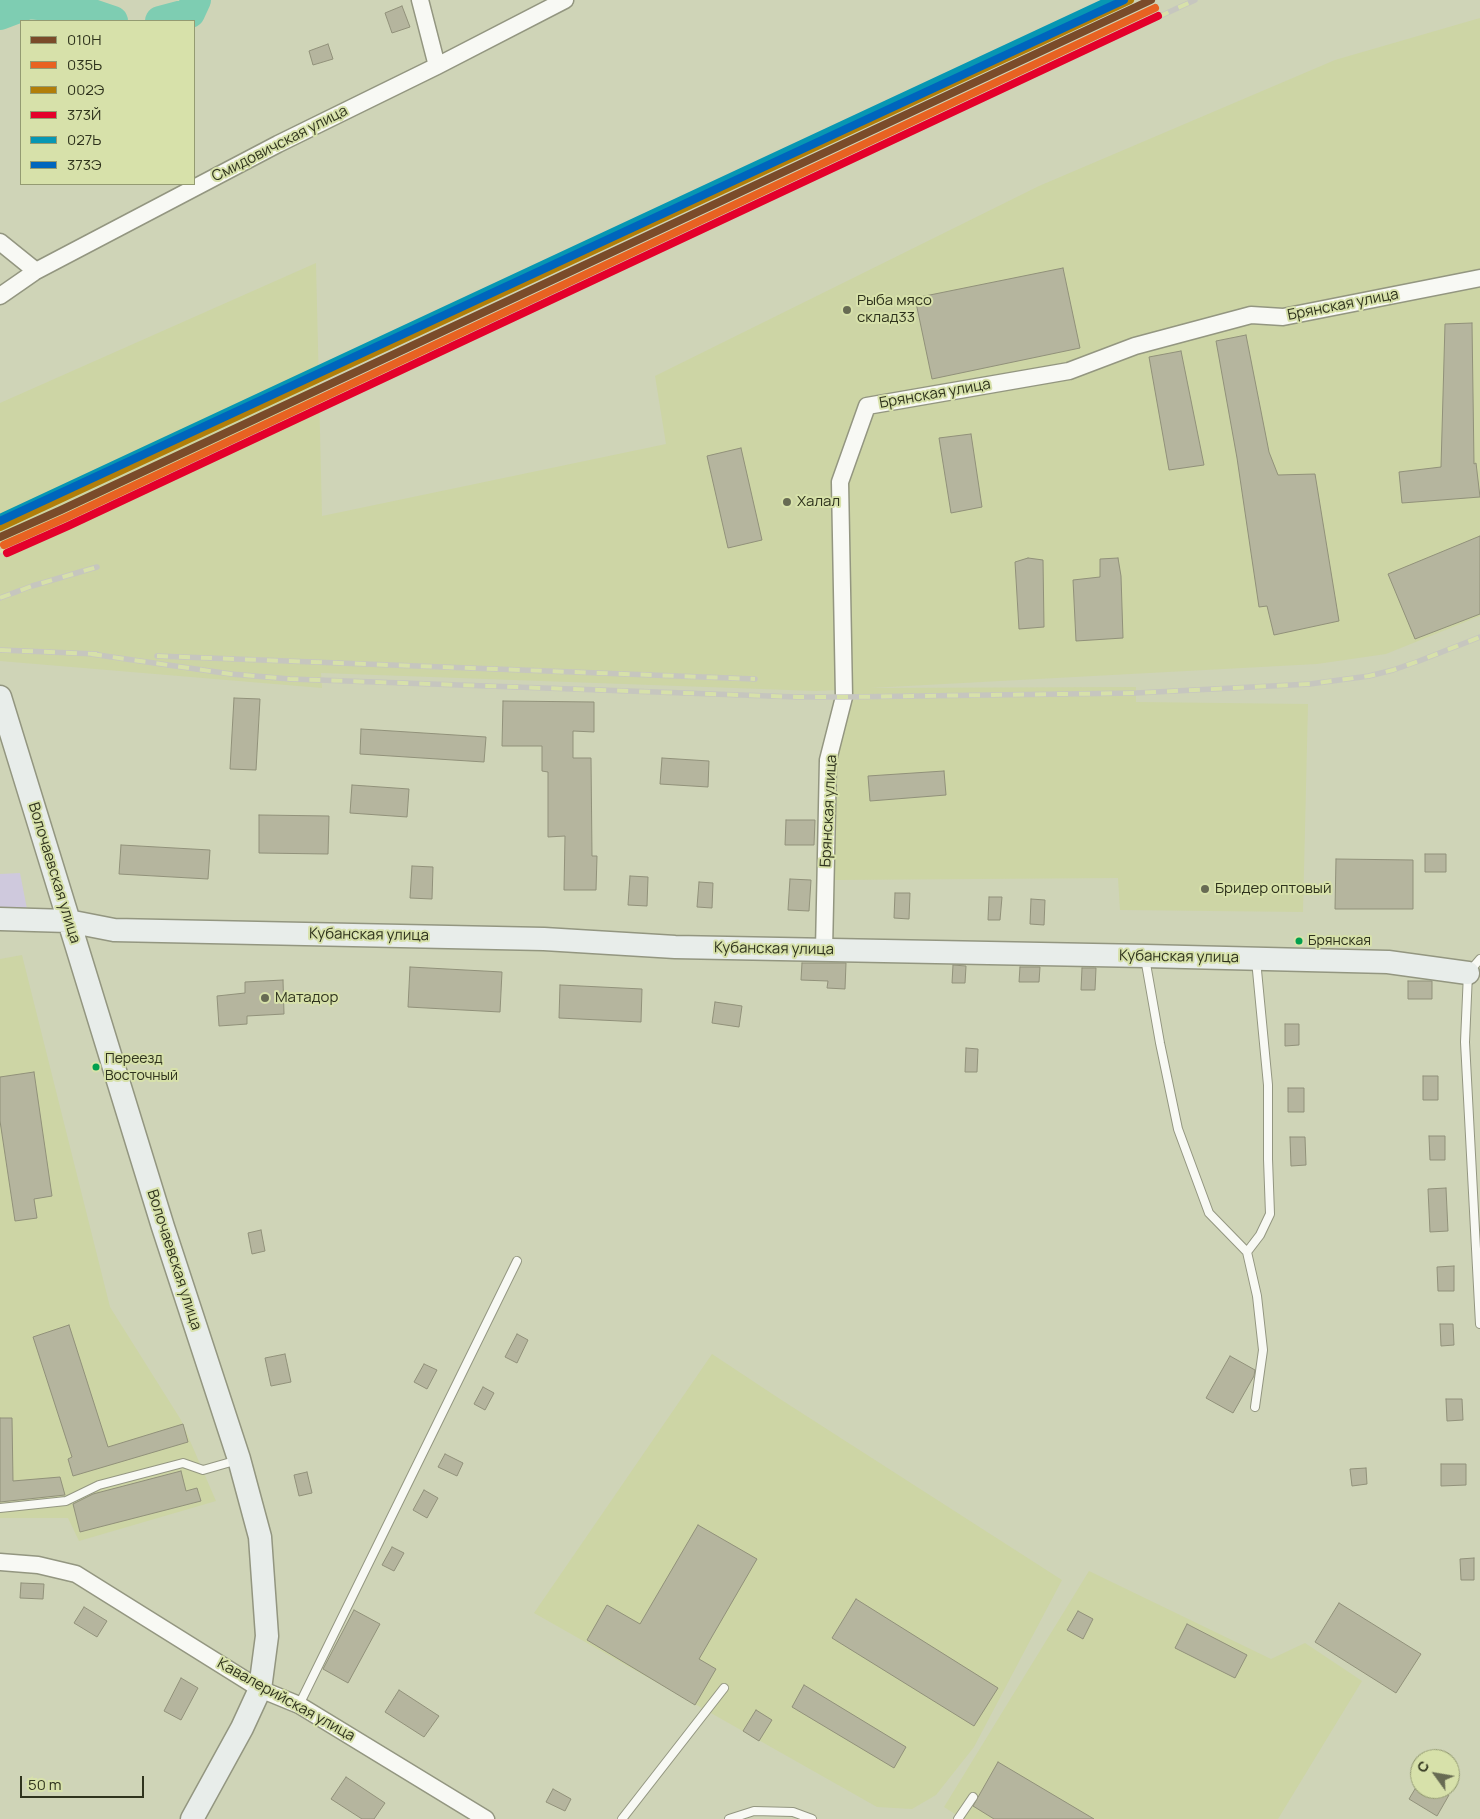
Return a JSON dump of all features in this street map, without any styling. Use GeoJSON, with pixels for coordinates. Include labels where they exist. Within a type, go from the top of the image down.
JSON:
{"type":"FeatureCollection","features":[{"type":"Feature","properties":{"kind":"main road","name":"Волочаевская улица"},"geometry":{"type":"LineString","coordinates":[[0,697],[163,1227],[239,1459],[260,1537],[267,1636],[260,1689],[242,1728],[192,1819]]}},
{"type":"Feature","properties":{"kind":"main road","name":"Кубанская улица"},"geometry":{"type":"LineString","coordinates":[[0,919],[68,921],[114,930],[544,939],[675,946],[824,950],[1256,958],[1388,962],[1476,968]]}},
{"type":"Feature","properties":{"kind":"street"},"geometry":{"type":"LineString","coordinates":[[420,0],[437,66]]}},
{"type":"Feature","properties":{"kind":"street","name":"Смидовичская улица"},"geometry":{"type":"LineString","coordinates":[[0,296],[36,272],[278,144],[437,66],[565,0]]}},
{"type":"Feature","properties":{"kind":"street"},"geometry":{"type":"LineString","coordinates":[[0,242],[36,272]]}},
{"type":"Feature","properties":{"kind":"street","name":"Брянская улица"},"geometry":{"type":"LineString","coordinates":[[824,950],[828,760],[844,697],[840,482],[868,406],[1069,371],[1135,346],[1251,315],[1283,317],[1480,278]]}},
{"type":"Feature","properties":{"kind":"street","name":"Кавалерийская улица"},"geometry":{"type":"LineString","coordinates":[[0,1562],[38,1565],[76,1574],[260,1689],[299,1705],[486,1819]]}},
{"type":"Feature","properties":{"kind":"lane"},"geometry":{"type":"LineString","coordinates":[[1145,956],[1160,1044],[1178,1129],[1209,1213],[1247,1252],[1257,1296],[1262,1350],[1256,1407]]}},
{"type":"Feature","properties":{"kind":"lane"},"geometry":{"type":"LineString","coordinates":[[1247,1252],[1260,1235],[1270,1214],[1268,1085],[1256,958]]}},
{"type":"Feature","properties":{"kind":"lane"},"geometry":{"type":"LineString","coordinates":[[1476,968],[1466,1042],[1480,1324]]}},
{"type":"Feature","properties":{"kind":"lane"},"geometry":{"type":"LineString","coordinates":[[299,1705],[517,1261]]}},
{"type":"Feature","properties":{"kind":"lane"},"geometry":{"type":"LineString","coordinates":[[0,1508],[66,1501],[99,1485],[183,1463],[203,1470],[239,1459]]}},
{"type":"Feature","properties":{"kind":"lane"},"geometry":{"type":"LineString","coordinates":[[622,1819],[724,1688]]}},
{"type":"Feature","properties":{"kind":"lane"},"geometry":{"type":"LineString","coordinates":[[958,1819],[973,1797]]}},
{"type":"Feature","properties":{"kind":"lane"},"geometry":{"type":"LineString","coordinates":[[729,1819],[754,1811],[793,1812],[812,1819]]}},
{"type":"Feature","properties":{"kind":"shaded area"},"geometry":{"type":"Polygon","coordinates":[[[1480,18],[1480,616],[1386,654],[1317,664],[870,688],[1136,687],[1136,702],[1308,704],[1303,912],[1120,910],[1118,878],[834,880],[839,690],[816,691],[321,673],[322,688],[0,661],[0,403],[316,263],[322,516],[666,444],[655,376],[1039,186],[1335,60],[1480,18]]]}},
{"type":"Feature","properties":{"kind":"shaded area"},"geometry":{"type":"Polygon","coordinates":[[[20,873],[27,909],[0,910],[0,874],[20,873]]]}},
{"type":"Feature","properties":{"kind":"shaded area"},"geometry":{"type":"Polygon","coordinates":[[[22,955],[110,1307],[181,1420],[216,1501],[79,1541],[68,1518],[0,1518],[0,959],[22,955]]]}},
{"type":"Feature","properties":{"kind":"shaded area"},"geometry":{"type":"Polygon","coordinates":[[[712,1354],[1062,1580],[974,1747],[936,1795],[912,1809],[877,1807],[534,1613],[712,1354]]]}},
{"type":"Feature","properties":{"kind":"shaded area"},"geometry":{"type":"Polygon","coordinates":[[[1089,1571],[1271,1659],[1305,1643],[1362,1681],[1278,1819],[963,1819],[944,1807],[1089,1571]]]}},
{"type":"Feature","properties":{"kind":"building"},"geometry":{"type":"Polygon","coordinates":[[[402,6],[410,27],[392,33],[385,13],[402,6]]]}},
{"type":"Feature","properties":{"kind":"building"},"geometry":{"type":"Polygon","coordinates":[[[328,44],[333,59],[313,65],[309,51],[328,44]]]}},
{"type":"Feature","properties":{"kind":"building"},"geometry":{"type":"Polygon","coordinates":[[[1063,268],[1080,348],[932,379],[915,298],[1063,268]]]}},
{"type":"Feature","properties":{"kind":"building"},"geometry":{"type":"Polygon","coordinates":[[[1472,323],[1474,464],[1476,463],[1480,497],[1402,503],[1399,472],[1441,467],[1445,324],[1472,323]]]}},
{"type":"Feature","properties":{"kind":"building"},"geometry":{"type":"Polygon","coordinates":[[[1246,335],[1269,452],[1278,475],[1315,474],[1339,621],[1274,635],[1267,606],[1259,607],[1237,458],[1216,341],[1246,335]]]}},
{"type":"Feature","properties":{"kind":"building"},"geometry":{"type":"Polygon","coordinates":[[[1181,351],[1204,465],[1169,470],[1149,357],[1181,351]]]}},
{"type":"Feature","properties":{"kind":"building"},"geometry":{"type":"Polygon","coordinates":[[[971,434],[982,507],[951,513],[939,438],[971,434]]]}},
{"type":"Feature","properties":{"kind":"building"},"geometry":{"type":"Polygon","coordinates":[[[741,448],[762,540],[728,548],[707,456],[741,448]]]}},
{"type":"Feature","properties":{"kind":"building"},"geometry":{"type":"Polygon","coordinates":[[[1480,536],[1480,614],[1415,639],[1388,574],[1480,536]]]}},
{"type":"Feature","properties":{"kind":"building"},"geometry":{"type":"Polygon","coordinates":[[[1028,558],[1043,560],[1044,627],[1019,629],[1015,562],[1028,558]]]}},
{"type":"Feature","properties":{"kind":"building"},"geometry":{"type":"Polygon","coordinates":[[[1118,558],[1121,576],[1123,638],[1076,641],[1073,580],[1100,577],[1100,559],[1118,558]]]}},
{"type":"Feature","properties":{"kind":"building"},"geometry":{"type":"Polygon","coordinates":[[[234,698],[260,699],[256,770],[230,769],[234,698]]]}},
{"type":"Feature","properties":{"kind":"building"},"geometry":{"type":"Polygon","coordinates":[[[503,701],[594,702],[594,732],[573,731],[573,758],[591,758],[592,856],[597,856],[596,890],[564,890],[565,836],[548,837],[548,772],[542,771],[542,746],[502,746],[503,701]]]}},
{"type":"Feature","properties":{"kind":"building"},"geometry":{"type":"Polygon","coordinates":[[[361,729],[486,737],[484,762],[360,754],[361,729]]]}},
{"type":"Feature","properties":{"kind":"building"},"geometry":{"type":"Polygon","coordinates":[[[662,758],[709,761],[708,787],[660,784],[662,758]]]}},
{"type":"Feature","properties":{"kind":"building"},"geometry":{"type":"Polygon","coordinates":[[[944,771],[946,795],[870,801],[868,776],[944,771]]]}},
{"type":"Feature","properties":{"kind":"building"},"geometry":{"type":"Polygon","coordinates":[[[352,785],[409,789],[407,817],[350,813],[352,785]]]}},
{"type":"Feature","properties":{"kind":"building"},"geometry":{"type":"Polygon","coordinates":[[[259,815],[329,816],[328,854],[259,853],[259,815]]]}},
{"type":"Feature","properties":{"kind":"building"},"geometry":{"type":"Polygon","coordinates":[[[786,820],[815,820],[814,845],[785,845],[786,820]]]}},
{"type":"Feature","properties":{"kind":"building"},"geometry":{"type":"Polygon","coordinates":[[[121,845],[210,850],[208,879],[119,874],[121,845]]]}},
{"type":"Feature","properties":{"kind":"building"},"geometry":{"type":"Polygon","coordinates":[[[1425,854],[1446,854],[1446,872],[1425,872],[1425,854]]]}},
{"type":"Feature","properties":{"kind":"building"},"geometry":{"type":"Polygon","coordinates":[[[1336,859],[1413,860],[1413,909],[1335,909],[1336,859]]]}},
{"type":"Feature","properties":{"kind":"building"},"geometry":{"type":"Polygon","coordinates":[[[412,866],[433,867],[432,899],[410,898],[412,866]]]}},
{"type":"Feature","properties":{"kind":"building"},"geometry":{"type":"Polygon","coordinates":[[[630,876],[648,877],[647,906],[628,905],[630,876]]]}},
{"type":"Feature","properties":{"kind":"building"},"geometry":{"type":"Polygon","coordinates":[[[790,879],[811,880],[809,911],[788,910],[790,879]]]}},
{"type":"Feature","properties":{"kind":"building"},"geometry":{"type":"Polygon","coordinates":[[[699,882],[713,883],[712,908],[697,907],[699,882]]]}},
{"type":"Feature","properties":{"kind":"building"},"geometry":{"type":"Polygon","coordinates":[[[895,893],[910,893],[909,919],[894,918],[895,893]]]}},
{"type":"Feature","properties":{"kind":"building"},"geometry":{"type":"Polygon","coordinates":[[[989,897],[1002,897],[1000,920],[988,920],[989,897]]]}},
{"type":"Feature","properties":{"kind":"building"},"geometry":{"type":"Polygon","coordinates":[[[1031,899],[1045,900],[1044,925],[1030,924],[1031,899]]]}},
{"type":"Feature","properties":{"kind":"building"},"geometry":{"type":"Polygon","coordinates":[[[802,963],[846,963],[845,989],[827,988],[828,981],[801,980],[802,963]]]}},
{"type":"Feature","properties":{"kind":"building"},"geometry":{"type":"Polygon","coordinates":[[[953,965],[966,966],[965,983],[952,983],[953,965]]]}},
{"type":"Feature","properties":{"kind":"building"},"geometry":{"type":"Polygon","coordinates":[[[410,967],[502,972],[500,1012],[408,1007],[410,967]]]}},
{"type":"Feature","properties":{"kind":"building"},"geometry":{"type":"Polygon","coordinates":[[[1020,967],[1040,967],[1039,982],[1019,982],[1020,967]]]}},
{"type":"Feature","properties":{"kind":"building"},"geometry":{"type":"Polygon","coordinates":[[[1082,968],[1096,968],[1095,990],[1081,990],[1082,968]]]}},
{"type":"Feature","properties":{"kind":"building"},"geometry":{"type":"Polygon","coordinates":[[[283,980],[284,1014],[247,1016],[247,1024],[219,1026],[217,996],[245,993],[245,982],[283,980]]]}},
{"type":"Feature","properties":{"kind":"building"},"geometry":{"type":"Polygon","coordinates":[[[1408,981],[1432,981],[1432,999],[1408,999],[1408,981]]]}},
{"type":"Feature","properties":{"kind":"building"},"geometry":{"type":"Polygon","coordinates":[[[560,985],[642,989],[641,1022],[559,1018],[560,985]]]}},
{"type":"Feature","properties":{"kind":"building"},"geometry":{"type":"Polygon","coordinates":[[[715,1002],[742,1006],[739,1027],[712,1023],[715,1002]]]}},
{"type":"Feature","properties":{"kind":"building"},"geometry":{"type":"Polygon","coordinates":[[[1285,1024],[1299,1024],[1299,1045],[1285,1046],[1285,1024]]]}},
{"type":"Feature","properties":{"kind":"building"},"geometry":{"type":"Polygon","coordinates":[[[966,1048],[978,1049],[977,1072],[965,1072],[966,1048]]]}},
{"type":"Feature","properties":{"kind":"building"},"geometry":{"type":"Polygon","coordinates":[[[34,1072],[52,1196],[34,1199],[37,1218],[15,1221],[0,1121],[0,1077],[34,1072]]]}},
{"type":"Feature","properties":{"kind":"building"},"geometry":{"type":"Polygon","coordinates":[[[1423,1076],[1438,1076],[1438,1100],[1423,1100],[1423,1076]]]}},
{"type":"Feature","properties":{"kind":"building"},"geometry":{"type":"Polygon","coordinates":[[[1288,1088],[1304,1088],[1304,1112],[1288,1112],[1288,1088]]]}},
{"type":"Feature","properties":{"kind":"building"},"geometry":{"type":"Polygon","coordinates":[[[1429,1136],[1445,1136],[1445,1160],[1430,1160],[1429,1136]]]}},
{"type":"Feature","properties":{"kind":"building"},"geometry":{"type":"Polygon","coordinates":[[[1290,1137],[1305,1137],[1306,1165],[1291,1166],[1290,1137]]]}},
{"type":"Feature","properties":{"kind":"building"},"geometry":{"type":"Polygon","coordinates":[[[1446,1188],[1448,1231],[1430,1232],[1428,1189],[1446,1188]]]}},
{"type":"Feature","properties":{"kind":"building"},"geometry":{"type":"Polygon","coordinates":[[[261,1230],[265,1251],[252,1254],[248,1233],[261,1230]]]}},
{"type":"Feature","properties":{"kind":"building"},"geometry":{"type":"Polygon","coordinates":[[[1454,1266],[1454,1291],[1438,1291],[1437,1267],[1454,1266]]]}},
{"type":"Feature","properties":{"kind":"building"},"geometry":{"type":"Polygon","coordinates":[[[1440,1324],[1453,1324],[1454,1345],[1441,1346],[1440,1324]]]}},
{"type":"Feature","properties":{"kind":"building"},"geometry":{"type":"Polygon","coordinates":[[[69,1325],[108,1447],[183,1424],[188,1442],[73,1476],[68,1459],[72,1457],[33,1337],[69,1325]]]}},
{"type":"Feature","properties":{"kind":"building"},"geometry":{"type":"Polygon","coordinates":[[[517,1334],[528,1340],[517,1363],[505,1357],[517,1334]]]}},
{"type":"Feature","properties":{"kind":"building"},"geometry":{"type":"Polygon","coordinates":[[[285,1354],[291,1382],[271,1386],[265,1358],[285,1354]]]}},
{"type":"Feature","properties":{"kind":"building"},"geometry":{"type":"Polygon","coordinates":[[[1230,1356],[1255,1370],[1254,1376],[1233,1413],[1206,1398],[1230,1356]]]}},
{"type":"Feature","properties":{"kind":"building"},"geometry":{"type":"Polygon","coordinates":[[[424,1364],[437,1370],[427,1389],[414,1382],[424,1364]]]}},
{"type":"Feature","properties":{"kind":"building"},"geometry":{"type":"Polygon","coordinates":[[[483,1387],[494,1393],[485,1410],[474,1404],[483,1387]]]}},
{"type":"Feature","properties":{"kind":"building"},"geometry":{"type":"Polygon","coordinates":[[[1446,1399],[1462,1399],[1463,1420],[1447,1421],[1446,1399]]]}},
{"type":"Feature","properties":{"kind":"building"},"geometry":{"type":"Polygon","coordinates":[[[0,1418],[12,1418],[13,1481],[60,1477],[65,1495],[0,1502],[0,1418]]]}},
{"type":"Feature","properties":{"kind":"building"},"geometry":{"type":"Polygon","coordinates":[[[445,1454],[463,1463],[457,1476],[438,1467],[445,1454]]]}},
{"type":"Feature","properties":{"kind":"building"},"geometry":{"type":"Polygon","coordinates":[[[1441,1464],[1466,1464],[1466,1485],[1441,1486],[1441,1464]]]}},
{"type":"Feature","properties":{"kind":"building"},"geometry":{"type":"Polygon","coordinates":[[[1366,1468],[1367,1484],[1352,1486],[1350,1469],[1366,1468]]]}},
{"type":"Feature","properties":{"kind":"building"},"geometry":{"type":"Polygon","coordinates":[[[181,1471],[186,1491],[197,1488],[201,1501],[80,1532],[73,1504],[93,1494],[181,1471]]]}},
{"type":"Feature","properties":{"kind":"building"},"geometry":{"type":"Polygon","coordinates":[[[307,1472],[312,1493],[299,1496],[294,1475],[307,1472]]]}},
{"type":"Feature","properties":{"kind":"building"},"geometry":{"type":"Polygon","coordinates":[[[424,1490],[438,1498],[427,1518],[413,1510],[424,1490]]]}},
{"type":"Feature","properties":{"kind":"building"},"geometry":{"type":"Polygon","coordinates":[[[698,1525],[757,1559],[699,1659],[716,1669],[695,1705],[587,1640],[607,1605],[640,1624],[698,1525]]]}},
{"type":"Feature","properties":{"kind":"building"},"geometry":{"type":"Polygon","coordinates":[[[392,1547],[404,1553],[394,1571],[382,1565],[392,1547]]]}},
{"type":"Feature","properties":{"kind":"building"},"geometry":{"type":"Polygon","coordinates":[[[1474,1558],[1474,1580],[1461,1580],[1460,1559],[1474,1558]]]}},
{"type":"Feature","properties":{"kind":"building"},"geometry":{"type":"Polygon","coordinates":[[[21,1583],[44,1584],[43,1599],[20,1598],[21,1583]]]}},
{"type":"Feature","properties":{"kind":"building"},"geometry":{"type":"Polygon","coordinates":[[[856,1599],[998,1688],[974,1726],[832,1638],[856,1599]]]}},
{"type":"Feature","properties":{"kind":"building"},"geometry":{"type":"Polygon","coordinates":[[[1339,1603],[1421,1654],[1396,1693],[1315,1642],[1339,1603]]]}},
{"type":"Feature","properties":{"kind":"building"},"geometry":{"type":"Polygon","coordinates":[[[84,1607],[107,1621],[97,1637],[74,1623],[84,1607]]]}},
{"type":"Feature","properties":{"kind":"building"},"geometry":{"type":"Polygon","coordinates":[[[354,1610],[380,1624],[348,1683],[323,1669],[354,1610]]]}},
{"type":"Feature","properties":{"kind":"building"},"geometry":{"type":"Polygon","coordinates":[[[1078,1611],[1093,1619],[1083,1639],[1067,1630],[1078,1611]]]}},
{"type":"Feature","properties":{"kind":"building"},"geometry":{"type":"Polygon","coordinates":[[[1187,1624],[1247,1655],[1235,1678],[1175,1648],[1187,1624]]]}},
{"type":"Feature","properties":{"kind":"building"},"geometry":{"type":"Polygon","coordinates":[[[181,1678],[198,1688],[181,1720],[164,1711],[181,1678]]]}},
{"type":"Feature","properties":{"kind":"building"},"geometry":{"type":"Polygon","coordinates":[[[804,1685],[906,1747],[894,1768],[792,1707],[804,1685]]]}},
{"type":"Feature","properties":{"kind":"building"},"geometry":{"type":"Polygon","coordinates":[[[399,1690],[439,1716],[424,1737],[385,1712],[399,1690]]]}},
{"type":"Feature","properties":{"kind":"building"},"geometry":{"type":"Polygon","coordinates":[[[756,1710],[772,1720],[759,1741],[743,1731],[756,1710]]]}},
{"type":"Feature","properties":{"kind":"building"},"geometry":{"type":"Polygon","coordinates":[[[998,1762],[1094,1819],[994,1819],[973,1806],[998,1762]]]}},
{"type":"Feature","properties":{"kind":"building"},"geometry":{"type":"Polygon","coordinates":[[[346,1777],[385,1803],[374,1819],[362,1819],[331,1799],[346,1777]]]}},
{"type":"Feature","properties":{"kind":"building"},"geometry":{"type":"Polygon","coordinates":[[[553,1789],[571,1799],[565,1811],[546,1802],[553,1789]]]}},
{"type":"Feature","properties":{"kind":"building"},"geometry":{"type":"Polygon","coordinates":[[[1410,1797],[1410,1799],[1447,1799],[1437,1816],[1409,1799],[1410,1797]]]}},
{"type":"Feature","properties":{"kind":"waterway"},"geometry":{"type":"LineString","coordinates":[[164,20],[190,13],[196,0]]}},
{"type":"Feature","properties":{"kind":"waterway"},"geometry":{"type":"LineString","coordinates":[[0,15],[29,4],[78,9],[110,20]]}},
{"type":"Feature","properties":{"kind":"railway"},"geometry":{"type":"LineString","coordinates":[[0,552],[1195,0]]}},
{"type":"Feature","properties":{"kind":"railway"},"geometry":{"type":"LineString","coordinates":[[0,598],[32,586],[97,567]]}},
{"type":"Feature","properties":{"kind":"railway"},"geometry":{"type":"LineString","coordinates":[[91,654],[231,674],[290,679],[797,697],[844,697],[1136,693],[1310,684],[1369,676],[1393,670],[1480,637]]}},
{"type":"Feature","properties":{"kind":"railway"},"geometry":{"type":"LineString","coordinates":[[0,650],[97,654]]}},
{"type":"Feature","properties":{"kind":"railway"},"geometry":{"type":"LineString","coordinates":[[157,656],[755,679]]}},
{"type":"Feature","properties":{"kind":"transit line","name":"027Ь"},"geometry":{"type":"LineString","coordinates":[[0,518],[1110,0]]}},
{"type":"Feature","properties":{"kind":"transit line","name":"373Э"},"geometry":{"type":"LineString","coordinates":[[0,521],[1124,0]]}},
{"type":"Feature","properties":{"kind":"transit line","name":"002Э"},"geometry":{"type":"LineString","coordinates":[[0,527],[1130,0]]}},
{"type":"Feature","properties":{"kind":"transit line","name":"010Н"},"geometry":{"type":"LineString","coordinates":[[0,537],[1151,0]]}},
{"type":"Feature","properties":{"kind":"transit line","name":"035Ь"},"geometry":{"type":"LineString","coordinates":[[4,545],[1155,8]]}},
{"type":"Feature","properties":{"kind":"transit line","name":"373Й"},"geometry":{"type":"LineString","coordinates":[[7,553],[1158,16]]}},
{"type":"Feature","properties":{"kind":"place","name":"Рыба мясо склад33"},"geometry":{"type":"Point","coordinates":[847,310]}},
{"type":"Feature","properties":{"kind":"place","name":"Халал"},"geometry":{"type":"Point","coordinates":[787,502]}},
{"type":"Feature","properties":{"kind":"place","name":"Бридер оптовый"},"geometry":{"type":"Point","coordinates":[1205,889]}},
{"type":"Feature","properties":{"kind":"place","name":"Брянская"},"geometry":{"type":"Point","coordinates":[1299,941]}},
{"type":"Feature","properties":{"kind":"place","name":"Матадор"},"geometry":{"type":"Point","coordinates":[265,998]}},
{"type":"Feature","properties":{"kind":"place","name":"Переезд Восточный"},"geometry":{"type":"Point","coordinates":[96,1067]}}]}
